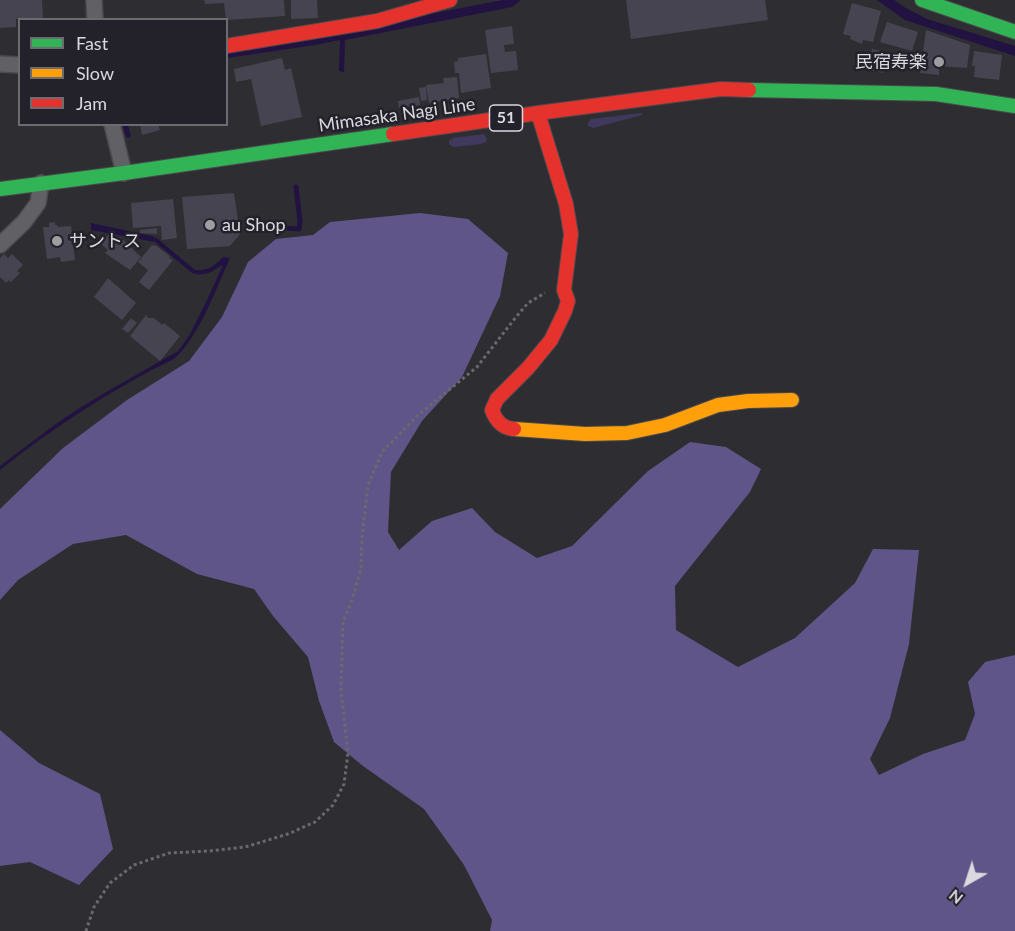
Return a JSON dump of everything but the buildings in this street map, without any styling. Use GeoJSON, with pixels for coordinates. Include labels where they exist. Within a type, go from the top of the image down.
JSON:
{"type":"FeatureCollection","features":[{"type":"Feature","properties":{"kind":"main road"},"geometry":{"type":"LineString","coordinates":[[228,46],[377,21],[450,0]]}},
{"type":"Feature","properties":{"kind":"main road"},"geometry":{"type":"LineString","coordinates":[[922,0],[1015,32]]}},
{"type":"Feature","properties":{"kind":"main road","name":"Mimasaka Nagi Line"},"geometry":{"type":"LineString","coordinates":[[0,189],[721,89],[936,94],[1015,106]]}},
{"type":"Feature","properties":{"kind":"main road"},"geometry":{"type":"LineString","coordinates":[[538,113],[566,204],[572,234],[564,290],[568,301],[551,340],[528,368],[497,399],[492,410],[496,420],[506,428],[585,434],[627,433],[665,426],[718,405],[748,401],[792,400]]}},
{"type":"Feature","properties":{"kind":"street"},"geometry":{"type":"LineString","coordinates":[[94,0],[95,18]]}},
{"type":"Feature","properties":{"kind":"street"},"geometry":{"type":"LineString","coordinates":[[0,64],[18,64]]}},
{"type":"Feature","properties":{"kind":"street"},"geometry":{"type":"LineString","coordinates":[[112,126],[124,173]]}},
{"type":"Feature","properties":{"kind":"street"},"geometry":{"type":"LineString","coordinates":[[0,245],[24,222],[38,203],[41,183]]}},
{"type":"Feature","properties":{"kind":"path"},"geometry":{"type":"LineString","coordinates":[[86,931],[94,907],[110,883],[134,865],[169,853],[245,847],[288,834],[315,822],[333,805],[344,784],[348,753],[341,690],[344,622],[361,569],[368,485],[382,452],[417,416],[477,367],[528,303],[548,291],[564,290]]}},
{"type":"Feature","properties":{"kind":"shaded area"},"geometry":{"type":"Polygon","coordinates":[[[503,0],[521,0],[512,7],[345,40],[344,72],[339,71],[340,40],[228,58],[228,53],[503,0]]]}},
{"type":"Feature","properties":{"kind":"shaded area"},"geometry":{"type":"Polygon","coordinates":[[[877,0],[894,0],[927,19],[1015,46],[1015,56],[905,20],[877,0]]]}},
{"type":"Feature","properties":{"kind":"shaded area"},"geometry":{"type":"Polygon","coordinates":[[[641,113],[642,115],[593,128],[588,126],[591,119],[641,113]]]}},
{"type":"Feature","properties":{"kind":"shaded area"},"geometry":{"type":"Polygon","coordinates":[[[484,134],[487,139],[481,144],[453,147],[449,144],[453,138],[484,134]]]}},
{"type":"Feature","properties":{"kind":"shaded area"},"geometry":{"type":"Polygon","coordinates":[[[420,213],[468,219],[508,253],[500,296],[462,377],[422,421],[391,472],[388,532],[399,550],[432,521],[472,508],[495,532],[537,558],[572,546],[648,471],[690,442],[726,447],[761,469],[750,492],[675,586],[676,630],[738,667],[795,638],[855,583],[873,549],[919,550],[909,644],[890,718],[870,759],[879,775],[923,754],[965,740],[975,714],[968,682],[985,662],[1015,655],[1015,931],[490,931],[492,920],[464,865],[424,809],[363,766],[334,742],[319,701],[308,657],[273,616],[254,589],[197,574],[126,535],[73,544],[18,580],[0,600],[0,509],[63,448],[127,400],[189,361],[222,317],[248,262],[276,239],[313,235],[330,222],[420,213]]]}},
{"type":"Feature","properties":{"kind":"shaded area"},"geometry":{"type":"Polygon","coordinates":[[[91,223],[152,236],[195,270],[204,270],[223,257],[230,258],[199,326],[174,359],[84,410],[0,470],[0,466],[78,409],[178,351],[189,336],[223,265],[206,274],[192,273],[155,242],[91,230],[91,223]]]}},
{"type":"Feature","properties":{"kind":"shaded area"},"geometry":{"type":"Polygon","coordinates":[[[0,730],[39,763],[100,794],[113,849],[79,885],[30,862],[0,866],[0,730]]]}},
{"type":"Feature","properties":{"kind":"waterway"},"geometry":{"type":"LineString","coordinates":[[126,126],[128,135]]}},
{"type":"Feature","properties":{"kind":"waterway"},"geometry":{"type":"LineString","coordinates":[[258,229],[274,227],[299,229],[296,187]]}},
{"type":"Feature","properties":{"kind":"traffic: fast"},"geometry":{"type":"LineString","coordinates":[[922,0],[1015,32]]}},
{"type":"Feature","properties":{"kind":"traffic: fast"},"geometry":{"type":"LineString","coordinates":[[749,90],[936,94],[1015,106]]}},
{"type":"Feature","properties":{"kind":"traffic: fast"},"geometry":{"type":"LineString","coordinates":[[0,189],[393,134]]}},
{"type":"Feature","properties":{"kind":"traffic: slow"},"geometry":{"type":"LineString","coordinates":[[514,429],[585,434],[627,433],[665,425],[718,405],[748,401],[792,400]]}},
{"type":"Feature","properties":{"kind":"traffic: jam"},"geometry":{"type":"LineString","coordinates":[[228,46],[377,21],[450,0]]}},
{"type":"Feature","properties":{"kind":"traffic: jam"},"geometry":{"type":"LineString","coordinates":[[393,134],[721,89],[749,90]]}},
{"type":"Feature","properties":{"kind":"traffic: jam"},"geometry":{"type":"LineString","coordinates":[[514,429],[500,423],[492,410],[497,399],[528,368],[551,340],[568,301],[564,290],[571,234],[566,204],[538,113]]}},
{"type":"Feature","properties":{"kind":"place","name":"民宿寿楽"},"geometry":{"type":"Point","coordinates":[939,62]}},
{"type":"Feature","properties":{"kind":"place","name":"au Shop"},"geometry":{"type":"Point","coordinates":[210,225]}},
{"type":"Feature","properties":{"kind":"place","name":"サントス"},"geometry":{"type":"Point","coordinates":[57,241]}}]}
